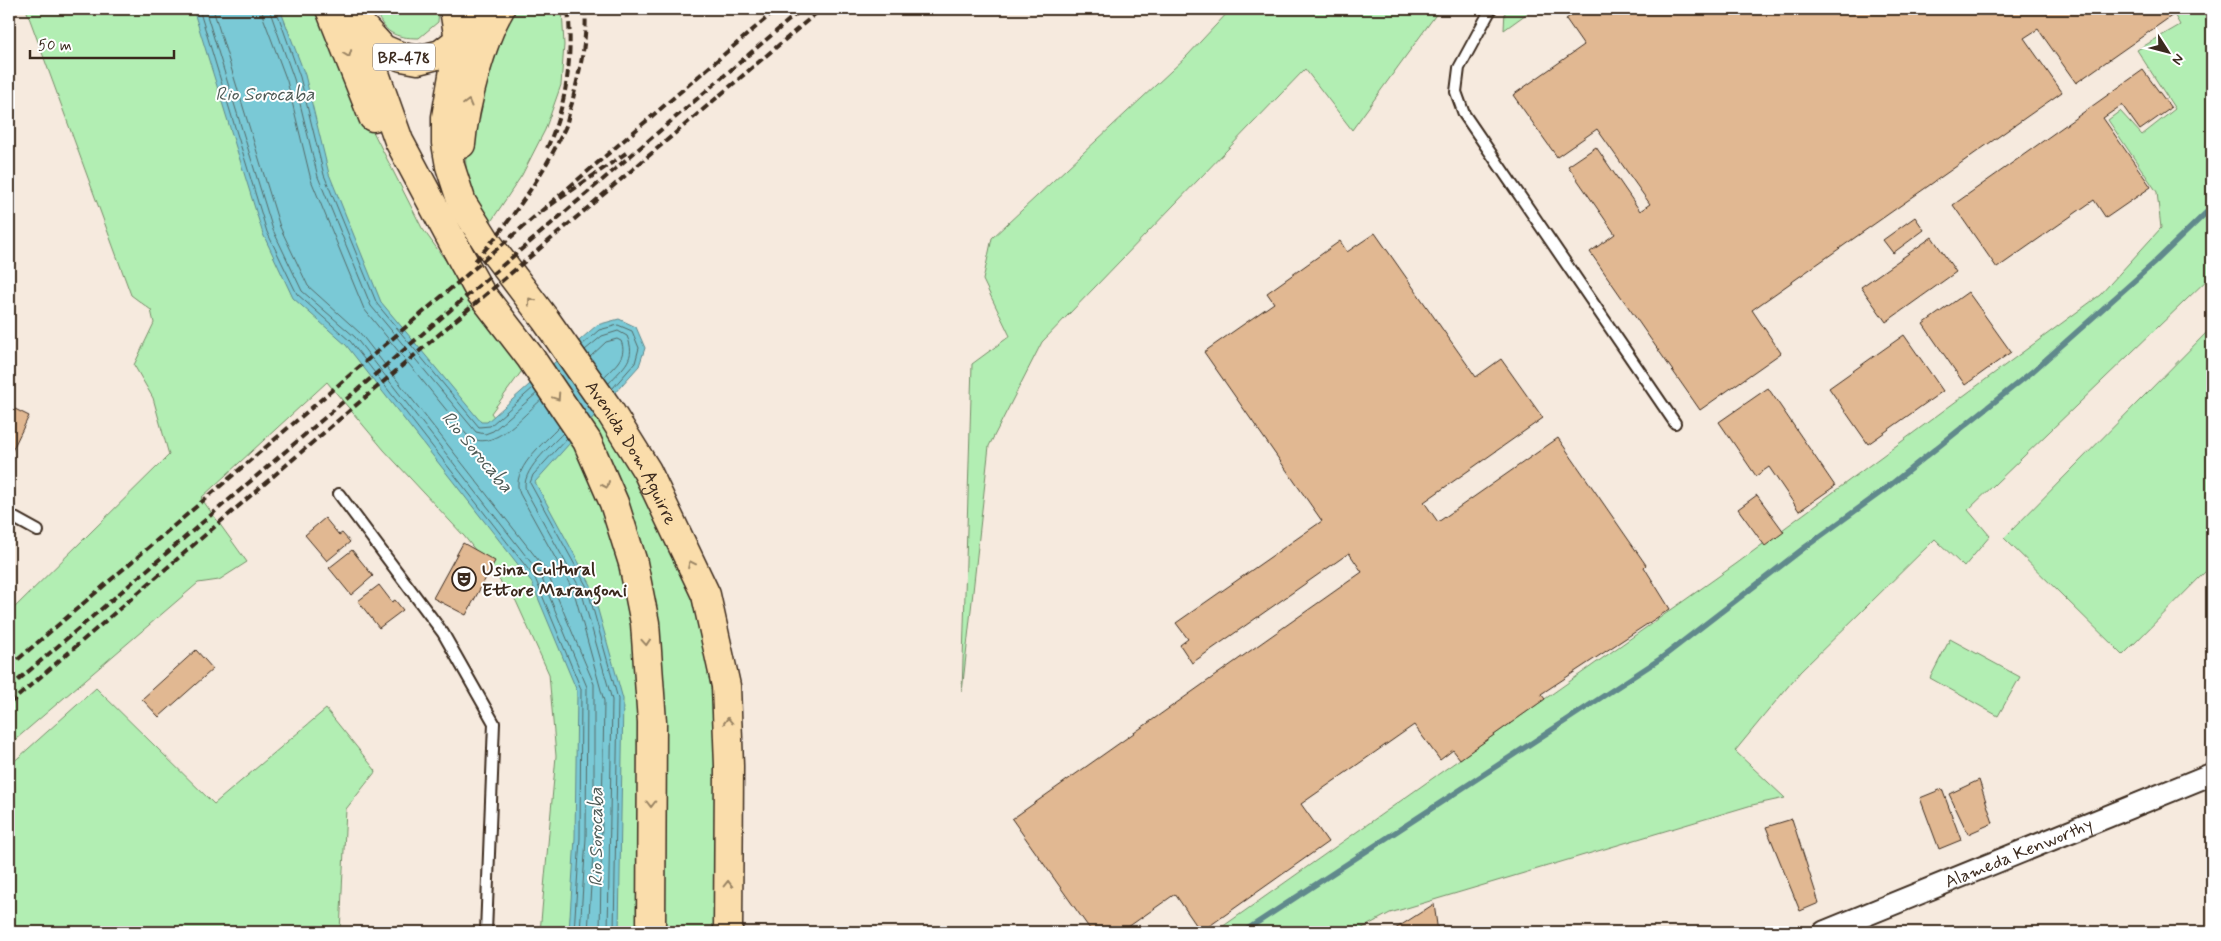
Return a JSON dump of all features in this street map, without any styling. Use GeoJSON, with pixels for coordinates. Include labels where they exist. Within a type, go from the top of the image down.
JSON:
{"type":"FeatureCollection","features":[{"type":"Feature","properties":{"kind":"main road"},"geometry":{"type":"LineString","coordinates":[[330,9],[366,104],[430,227],[480,292]]}},
{"type":"Feature","properties":{"kind":"main road","name":"Avenida Dom Aguirre"},"geometry":{"type":"LineString","coordinates":[[454,9],[459,40],[446,116],[446,143],[450,166],[462,203],[486,241],[560,340],[609,410],[647,471],[706,595],[726,686],[729,766],[728,932]]}},
{"type":"Feature","properties":{"kind":"main road","name":"BR-478"},"geometry":{"type":"LineString","coordinates":[[354,15],[383,49],[402,57],[418,60],[441,54],[459,40],[488,9]]}},
{"type":"Feature","properties":{"kind":"main road"},"geometry":{"type":"LineString","coordinates":[[462,203],[459,165],[463,122],[480,58],[500,9]]}},
{"type":"Feature","properties":{"kind":"main road","name":"Avenida Dom Aguirre"},"geometry":{"type":"LineString","coordinates":[[354,15],[399,141],[480,292],[530,357],[586,441],[614,503],[634,562],[645,623],[652,722],[651,932]]}},
{"type":"Feature","properties":{"kind":"street","name":"Alameda Kenworthy"},"geometry":{"type":"LineString","coordinates":[[1824,932],[1858,926],[2212,774]]}},
{"type":"Feature","properties":{"kind":"lane"},"geometry":{"type":"LineString","coordinates":[[1491,9],[1459,68],[1456,92],[1464,114],[1675,424]]}},
{"type":"Feature","properties":{"kind":"lane"},"geometry":{"type":"LineString","coordinates":[[338,494],[443,633],[494,723],[486,932]]}},
{"type":"Feature","properties":{"kind":"lane"},"geometry":{"type":"LineString","coordinates":[[9,515],[38,531]]}},
{"type":"Feature","properties":{"kind":"green space"},"geometry":{"type":"Polygon","coordinates":[[[26,9],[323,9],[357,100],[422,228],[524,368],[491,413],[539,476],[574,438],[613,536],[634,617],[638,706],[641,932],[540,932],[556,756],[549,674],[516,601],[464,536],[384,450],[327,382],[201,498],[247,562],[219,580],[198,583],[9,745],[9,613],[169,455],[153,398],[134,365],[154,323],[151,310],[131,295],[26,9]]]}},
{"type":"Feature","properties":{"kind":"green space"},"geometry":{"type":"Polygon","coordinates":[[[375,9],[439,9],[438,22],[419,38],[403,37],[386,29],[375,9]]]}},
{"type":"Feature","properties":{"kind":"green space"},"geometry":{"type":"Polygon","coordinates":[[[512,9],[562,9],[564,45],[561,85],[545,130],[522,175],[490,223],[476,200],[468,181],[467,132],[479,90],[512,9]]]}},
{"type":"Feature","properties":{"kind":"green space"},"geometry":{"type":"Polygon","coordinates":[[[1231,9],[1440,9],[1352,130],[1305,69],[1042,342],[989,446],[962,692],[972,364],[1010,336],[983,280],[992,238],[1186,57],[1231,9]]]}},
{"type":"Feature","properties":{"kind":"green space"},"geometry":{"type":"Polygon","coordinates":[[[1505,9],[1533,9],[1504,30],[1505,9]]]}},
{"type":"Feature","properties":{"kind":"green space"},"geometry":{"type":"Polygon","coordinates":[[[2171,9],[2212,9],[2212,275],[1968,510],[1990,536],[1964,567],[1935,539],[1800,672],[1735,751],[1785,798],[1752,805],[1390,913],[1355,932],[1215,932],[1736,564],[2100,295],[2161,228],[2157,192],[2108,120],[2120,111],[2142,135],[2175,109],[2137,50],[2180,25],[2171,9]]]}},
{"type":"Feature","properties":{"kind":"green space"},"geometry":{"type":"Polygon","coordinates":[[[2212,327],[2212,565],[2123,655],[2004,538],[2212,327]]]}},
{"type":"Feature","properties":{"kind":"green space"},"geometry":{"type":"Polygon","coordinates":[[[598,411],[632,462],[689,591],[703,638],[713,700],[720,776],[718,932],[662,932],[665,715],[587,424],[598,411]]]}},
{"type":"Feature","properties":{"kind":"green space"},"geometry":{"type":"Polygon","coordinates":[[[1950,639],[2020,677],[1998,716],[1930,678],[1950,639]]]}},
{"type":"Feature","properties":{"kind":"green space"},"geometry":{"type":"Polygon","coordinates":[[[96,688],[214,804],[326,709],[376,771],[346,809],[340,932],[9,932],[9,766],[96,688]]]}},
{"type":"Feature","properties":{"kind":"water","name":"Rio Sorocaba"},"geometry":{"type":"Polygon","coordinates":[[[193,9],[280,9],[305,75],[329,174],[381,302],[481,422],[487,422],[597,325],[619,319],[636,327],[645,348],[639,366],[535,482],[591,585],[623,699],[619,932],[569,932],[575,838],[577,691],[531,581],[346,345],[293,298],[263,234],[193,9]]]}},
{"type":"Feature","properties":{"kind":"building"},"geometry":{"type":"Polygon","coordinates":[[[1580,9],[2168,9],[2173,15],[2076,83],[2038,29],[2024,38],[2062,92],[1752,310],[1781,353],[1700,410],[1590,252],[1615,234],[1568,166],[1596,147],[1640,211],[1650,204],[1597,129],[1557,157],[1513,95],[1584,45],[1566,19],[1580,9]]]}},
{"type":"Feature","properties":{"kind":"building"},"geometry":{"type":"Polygon","coordinates":[[[2143,70],[2171,108],[2140,130],[2122,105],[2103,118],[2151,187],[2106,218],[2094,200],[1997,268],[1953,205],[2143,70]]]}},
{"type":"Feature","properties":{"kind":"building"},"geometry":{"type":"Polygon","coordinates":[[[1915,217],[1924,230],[1893,253],[1883,240],[1915,217]]]}},
{"type":"Feature","properties":{"kind":"building"},"geometry":{"type":"Polygon","coordinates":[[[1375,233],[1476,377],[1501,359],[1543,418],[1424,502],[1438,522],[1558,438],[1646,565],[1644,567],[1670,609],[1541,694],[1545,699],[1460,759],[1453,750],[1440,760],[1414,725],[1301,804],[1328,842],[1201,932],[1175,894],[1121,932],[1092,932],[1012,819],[1362,572],[1349,553],[1192,663],[1180,645],[1188,639],[1176,623],[1322,521],[1204,352],[1274,303],[1267,293],[1340,241],[1347,252],[1375,233]]]}},
{"type":"Feature","properties":{"kind":"building"},"geometry":{"type":"Polygon","coordinates":[[[1932,237],[1956,272],[1886,322],[1861,287],[1932,237]]]}},
{"type":"Feature","properties":{"kind":"building"},"geometry":{"type":"Polygon","coordinates":[[[1968,292],[2011,352],[1965,385],[1923,324],[1968,292]]]}},
{"type":"Feature","properties":{"kind":"building"},"geometry":{"type":"Polygon","coordinates":[[[1904,335],[1943,391],[1868,444],[1829,388],[1904,335]]]}},
{"type":"Feature","properties":{"kind":"building"},"geometry":{"type":"Polygon","coordinates":[[[1768,388],[1835,486],[1799,511],[1769,467],[1756,476],[1719,422],[1768,388]]]}},
{"type":"Feature","properties":{"kind":"building"},"geometry":{"type":"Polygon","coordinates":[[[9,406],[29,416],[9,457],[9,406]]]}},
{"type":"Feature","properties":{"kind":"building"},"geometry":{"type":"Polygon","coordinates":[[[1757,495],[1784,532],[1765,546],[1738,509],[1757,495]]]}},
{"type":"Feature","properties":{"kind":"building"},"geometry":{"type":"Polygon","coordinates":[[[325,518],[339,535],[342,533],[350,542],[327,561],[305,535],[325,518]]]}},
{"type":"Feature","properties":{"kind":"building","name":"Usina Cultural Ettore Marangoni"},"geometry":{"type":"Polygon","coordinates":[[[463,543],[495,561],[466,615],[433,598],[463,543]]]}},
{"type":"Feature","properties":{"kind":"building"},"geometry":{"type":"Polygon","coordinates":[[[352,550],[373,576],[351,595],[329,568],[352,550]]]}},
{"type":"Feature","properties":{"kind":"building"},"geometry":{"type":"Polygon","coordinates":[[[379,585],[392,602],[395,600],[403,610],[379,628],[358,601],[379,585]]]}},
{"type":"Feature","properties":{"kind":"building"},"geometry":{"type":"Polygon","coordinates":[[[196,650],[213,669],[159,717],[142,699],[196,650]]]}},
{"type":"Feature","properties":{"kind":"building"},"geometry":{"type":"Polygon","coordinates":[[[1979,780],[1993,823],[1968,834],[1949,794],[1979,780]]]}},
{"type":"Feature","properties":{"kind":"building"},"geometry":{"type":"Polygon","coordinates":[[[1942,789],[1961,840],[1939,849],[1920,798],[1942,789]]]}},
{"type":"Feature","properties":{"kind":"building"},"geometry":{"type":"Polygon","coordinates":[[[1792,819],[1819,903],[1800,911],[1766,827],[1792,819]]]}},
{"type":"Feature","properties":{"kind":"building"},"geometry":{"type":"Polygon","coordinates":[[[1434,904],[1438,932],[1392,931],[1434,904]]]}},
{"type":"Feature","properties":{"kind":"waterway"},"geometry":{"type":"LineString","coordinates":[[1243,932],[1660,659],[1804,548],[1884,490],[2033,371],[2153,264],[2212,207]]}},
{"type":"Feature","properties":{"kind":"railway"},"geometry":{"type":"LineString","coordinates":[[547,148],[554,131],[567,80],[570,44],[568,9]]}},
{"type":"Feature","properties":{"kind":"railway"},"geometry":{"type":"LineString","coordinates":[[475,261],[525,198],[547,163],[565,128],[582,56],[586,21],[585,9]]}},
{"type":"Feature","properties":{"kind":"railway"},"geometry":{"type":"LineString","coordinates":[[626,153],[539,213],[777,9]]}},
{"type":"Feature","properties":{"kind":"railway"},"geometry":{"type":"LineString","coordinates":[[9,688],[802,9]]}},
{"type":"Feature","properties":{"kind":"railway"},"geometry":{"type":"LineString","coordinates":[[9,704],[821,9]]}},
{"type":"Feature","properties":{"kind":"railway"},"geometry":{"type":"LineString","coordinates":[[9,667],[539,213]]}},
{"type":"Feature","properties":{"kind":"place","name":"Usina Cultural Ettore Marangoni"},"geometry":{"type":"Point","coordinates":[464,579]}}]}
